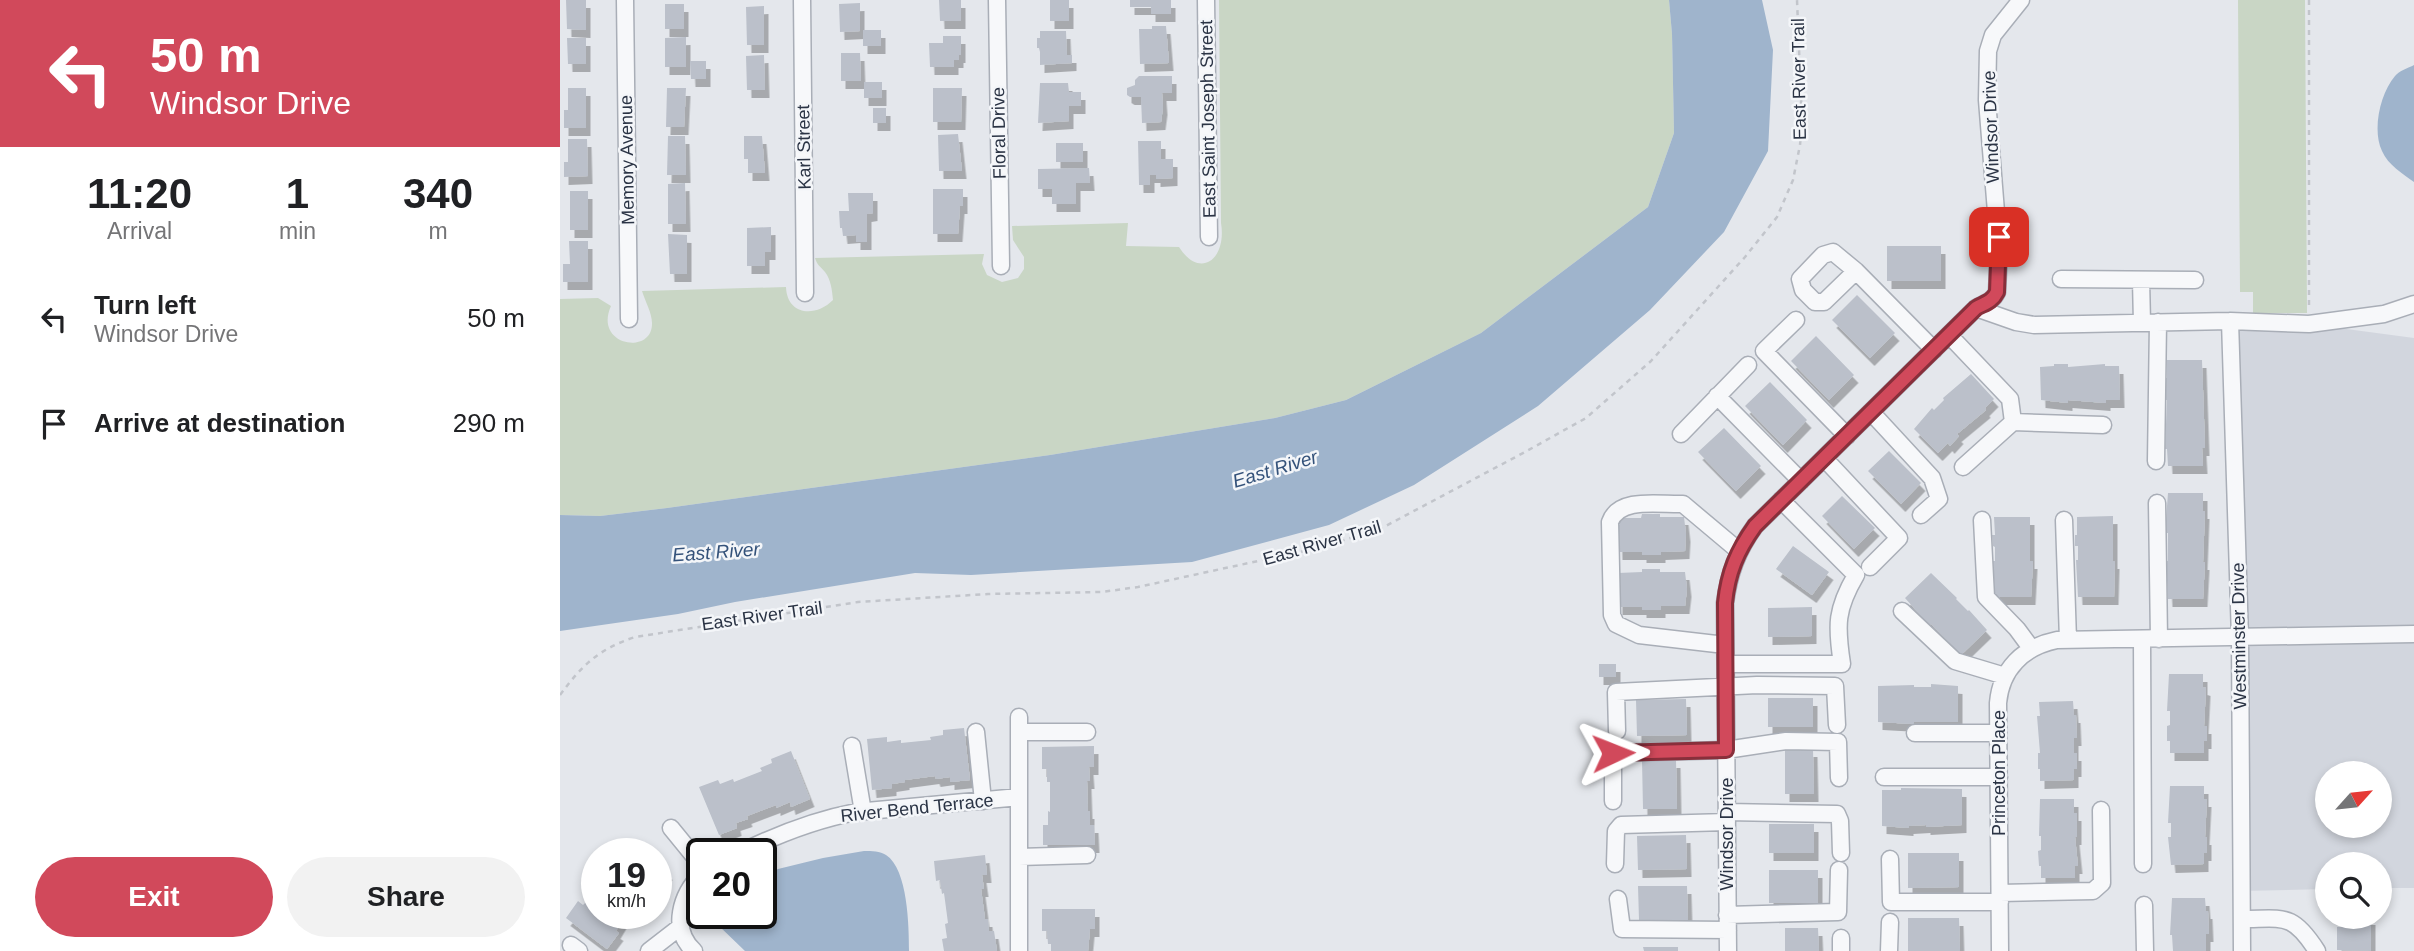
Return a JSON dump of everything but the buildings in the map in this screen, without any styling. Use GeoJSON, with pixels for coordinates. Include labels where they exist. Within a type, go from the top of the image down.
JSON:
{"type":"FeatureCollection","features":[{"type":"Feature","properties":{"kind":"street","name":"Memory Avenue"},"geometry":{"type":"LineString","coordinates":[[625,0],[629,319]]}},
{"type":"Feature","properties":{"kind":"street","name":"Karl Street"},"geometry":{"type":"LineString","coordinates":[[802,0],[805,293]]}},
{"type":"Feature","properties":{"kind":"street","name":"Floral Drive"},"geometry":{"type":"LineString","coordinates":[[997,0],[1001,266]]}},
{"type":"Feature","properties":{"kind":"street","name":"East Saint Joseph Street"},"geometry":{"type":"LineString","coordinates":[[1206,0],[1209,237]]}},
{"type":"Feature","properties":{"kind":"street","name":"Windsor Drive"},"geometry":{"type":"LineString","coordinates":[[1728,951],[1727,582],[1739,551],[1755,526],[1976,308],[1989,302],[1997,292],[1999,248],[1987,100],[1988,51],[1993,34],[2021,0]]}},
{"type":"Feature","properties":{"kind":"street"},"geometry":{"type":"LineString","coordinates":[[1856,271],[1934,350]]}},
{"type":"Feature","properties":{"kind":"street"},"geometry":{"type":"LineString","coordinates":[[2061,279],[2195,280]]}},
{"type":"Feature","properties":{"kind":"street"},"geometry":{"type":"LineString","coordinates":[[2141,280],[2150,323],[2156,461]]}},
{"type":"Feature","properties":{"kind":"street"},"geometry":{"type":"LineString","coordinates":[[1976,308],[2016,322],[2034,325],[2230,321],[2309,324],[2384,314],[2414,304]]}},
{"type":"Feature","properties":{"kind":"street"},"geometry":{"type":"LineString","coordinates":[[1796,320],[1764,351],[1847,436]]}},
{"type":"Feature","properties":{"kind":"street","name":"Westminster Drive"},"geometry":{"type":"LineString","coordinates":[[2230,321],[2240,638],[2242,951]]}},
{"type":"Feature","properties":{"kind":"street"},"geometry":{"type":"LineString","coordinates":[[1949,335],[2010,399],[2013,422]]}},
{"type":"Feature","properties":{"kind":"street"},"geometry":{"type":"LineString","coordinates":[[1681,434],[1748,365]]}},
{"type":"Feature","properties":{"kind":"street"},"geometry":{"type":"LineString","coordinates":[[1717,396],[1801,481]]}},
{"type":"Feature","properties":{"kind":"street"},"geometry":{"type":"LineString","coordinates":[[1871,412],[1931,478],[1939,499],[1921,515]]}},
{"type":"Feature","properties":{"kind":"street"},"geometry":{"type":"LineString","coordinates":[[1963,467],[2013,422],[2103,425]]}},
{"type":"Feature","properties":{"kind":"street"},"geometry":{"type":"LineString","coordinates":[[1824,458],[1899,538],[1870,567]]}},
{"type":"Feature","properties":{"kind":"street"},"geometry":{"type":"LineString","coordinates":[[1726,664],[1842,664],[1837,631],[1842,598],[1856,575],[1781,500]]}},
{"type":"Feature","properties":{"kind":"street"},"geometry":{"type":"LineString","coordinates":[[2157,503],[2159,639]]}},
{"type":"Feature","properties":{"kind":"street"},"geometry":{"type":"LineString","coordinates":[[1726,645],[1639,635],[1616,624],[1612,615],[1609,522],[1617,510],[1629,505],[1683,504],[1739,551]]}},
{"type":"Feature","properties":{"kind":"street"},"geometry":{"type":"LineString","coordinates":[[1982,520],[1986,597],[2031,648]]}},
{"type":"Feature","properties":{"kind":"street"},"geometry":{"type":"LineString","coordinates":[[2064,520],[2068,640]]}},
{"type":"Feature","properties":{"kind":"street"},"geometry":{"type":"LineString","coordinates":[[1902,611],[1955,661],[2005,676],[2020,656],[2031,648],[2043,643],[2068,640],[2414,634]]}},
{"type":"Feature","properties":{"kind":"street"},"geometry":{"type":"LineString","coordinates":[[2142,639],[2143,864]]}},
{"type":"Feature","properties":{"kind":"street","name":"Princeton Place"},"geometry":{"type":"LineString","coordinates":[[2000,951],[1998,733],[1999,693],[2005,676]]}},
{"type":"Feature","properties":{"kind":"street"},"geometry":{"type":"LineString","coordinates":[[1617,731],[1616,692],[1757,685],[1835,686],[1837,725]]}},
{"type":"Feature","properties":{"kind":"street","name":"River Bend Terrace"},"geometry":{"type":"LineString","coordinates":[[1019,951],[1019,724],[1087,732]]}},
{"type":"Feature","properties":{"kind":"street"},"geometry":{"type":"LineString","coordinates":[[976,732],[983,801]]}},
{"type":"Feature","properties":{"kind":"street"},"geometry":{"type":"LineString","coordinates":[[1915,733],[1998,733]]}},
{"type":"Feature","properties":{"kind":"street"},"geometry":{"type":"LineString","coordinates":[[1613,801],[1613,753],[1726,750],[1786,741],[1838,742],[1839,778]]}},
{"type":"Feature","properties":{"kind":"street"},"geometry":{"type":"LineString","coordinates":[[852,746],[863,811]]}},
{"type":"Feature","properties":{"kind":"street"},"geometry":{"type":"LineString","coordinates":[[1884,777],[1999,777]]}},
{"type":"Feature","properties":{"kind":"street","name":"River Bend Terrace"},"geometry":{"type":"LineString","coordinates":[[769,838],[831,817],[863,811],[1019,797]]}},
{"type":"Feature","properties":{"kind":"street"},"geometry":{"type":"LineString","coordinates":[[1890,859],[1891,902],[2093,891],[2102,883],[2101,810]]}},
{"type":"Feature","properties":{"kind":"street"},"geometry":{"type":"LineString","coordinates":[[1615,864],[1616,831],[1621,825],[1727,817],[1837,814],[1842,853]]}},
{"type":"Feature","properties":{"kind":"street"},"geometry":{"type":"LineString","coordinates":[[671,828],[686,846]]}},
{"type":"Feature","properties":{"kind":"street"},"geometry":{"type":"LineString","coordinates":[[1019,857],[1087,855]]}},
{"type":"Feature","properties":{"kind":"street"},"geometry":{"type":"LineString","coordinates":[[1618,900],[1622,929],[1728,923],[1838,912],[1839,870]]}},
{"type":"Feature","properties":{"kind":"street"},"geometry":{"type":"LineString","coordinates":[[686,896],[682,905],[680,927],[694,951]]}},
{"type":"Feature","properties":{"kind":"street"},"geometry":{"type":"LineString","coordinates":[[2144,905],[2145,951]]}},
{"type":"Feature","properties":{"kind":"street"},"geometry":{"type":"LineString","coordinates":[[2242,919],[2287,919],[2304,931],[2317,951]]}},
{"type":"Feature","properties":{"kind":"street"},"geometry":{"type":"LineString","coordinates":[[1889,922],[1889,951]]}},
{"type":"Feature","properties":{"kind":"street"},"geometry":{"type":"LineString","coordinates":[[649,951],[680,927]]}},
{"type":"Feature","properties":{"kind":"path","name":"East River Trail"},"geometry":{"type":"LineString","coordinates":[[560,695],[589,660],[610,645],[635,637],[858,603],[988,594],[1102,592],[1138,587],[1318,548],[1380,529],[1446,496],[1586,418],[1651,361],[1745,257],[1777,217],[1793,180],[1800,145],[1802,123],[1797,0]]}},
{"type":"Feature","properties":{"kind":"path"},"geometry":{"type":"LineString","coordinates":[[2309,0],[2309,324]]}},
{"type":"Feature","properties":{"kind":"shaded area"},"geometry":{"type":"Polygon","coordinates":[[[2230,321],[2309,324],[2414,338],[2414,888],[2392,888],[2392,852],[2315,852],[2315,889],[2241,891],[2230,321]]]}},
{"type":"Feature","properties":{"kind":"green space"},"geometry":{"type":"Polygon","coordinates":[[[1219,0],[1669,0],[1674,133],[1648,207],[1481,333],[1346,400],[1275,418],[1050,455],[667,508],[600,516],[560,515],[560,299],[598,298],[611,306],[608,320],[610,330],[616,338],[635,343],[650,333],[652,323],[642,291],[786,287],[791,303],[797,308],[803,311],[818,310],[833,300],[829,278],[815,258],[984,254],[982,264],[987,275],[1002,282],[1018,278],[1024,269],[1024,257],[1013,240],[1012,226],[1128,223],[1126,246],[1179,247],[1195,262],[1210,261],[1220,247],[1222,236],[1219,0]]]}},
{"type":"Feature","properties":{"kind":"green space"},"geometry":{"type":"Polygon","coordinates":[[[2238,0],[2305,0],[2307,313],[2253,313],[2253,292],[2240,292],[2238,0]]]}},
{"type":"Feature","properties":{"kind":"water","name":"East River"},"geometry":{"type":"Polygon","coordinates":[[[1669,0],[1762,0],[1773,50],[1768,151],[1724,232],[1650,310],[1538,406],[1414,485],[1329,525],[1192,562],[971,575],[915,573],[735,602],[678,614],[560,631],[560,515],[600,516],[667,508],[1050,455],[1275,418],[1346,400],[1481,333],[1648,207],[1674,133],[1669,0]]]}},
{"type":"Feature","properties":{"kind":"water"},"geometry":{"type":"Polygon","coordinates":[[[2414,65],[2414,182],[2388,161],[2379,142],[2378,123],[2385,92],[2395,76],[2414,65]]]}},
{"type":"Feature","properties":{"kind":"water"},"geometry":{"type":"Polygon","coordinates":[[[864,851],[879,852],[893,862],[906,899],[909,951],[745,951],[722,929],[777,929],[777,870],[864,851]]]}},
{"type":"Feature","properties":{"kind":"route"},"geometry":{"type":"LineString","coordinates":[[1613,753],[1726,750],[1725,603],[1727,582],[1742,543],[1755,526],[1976,308],[1994,297],[1997,292],[1999,237]]}}]}
